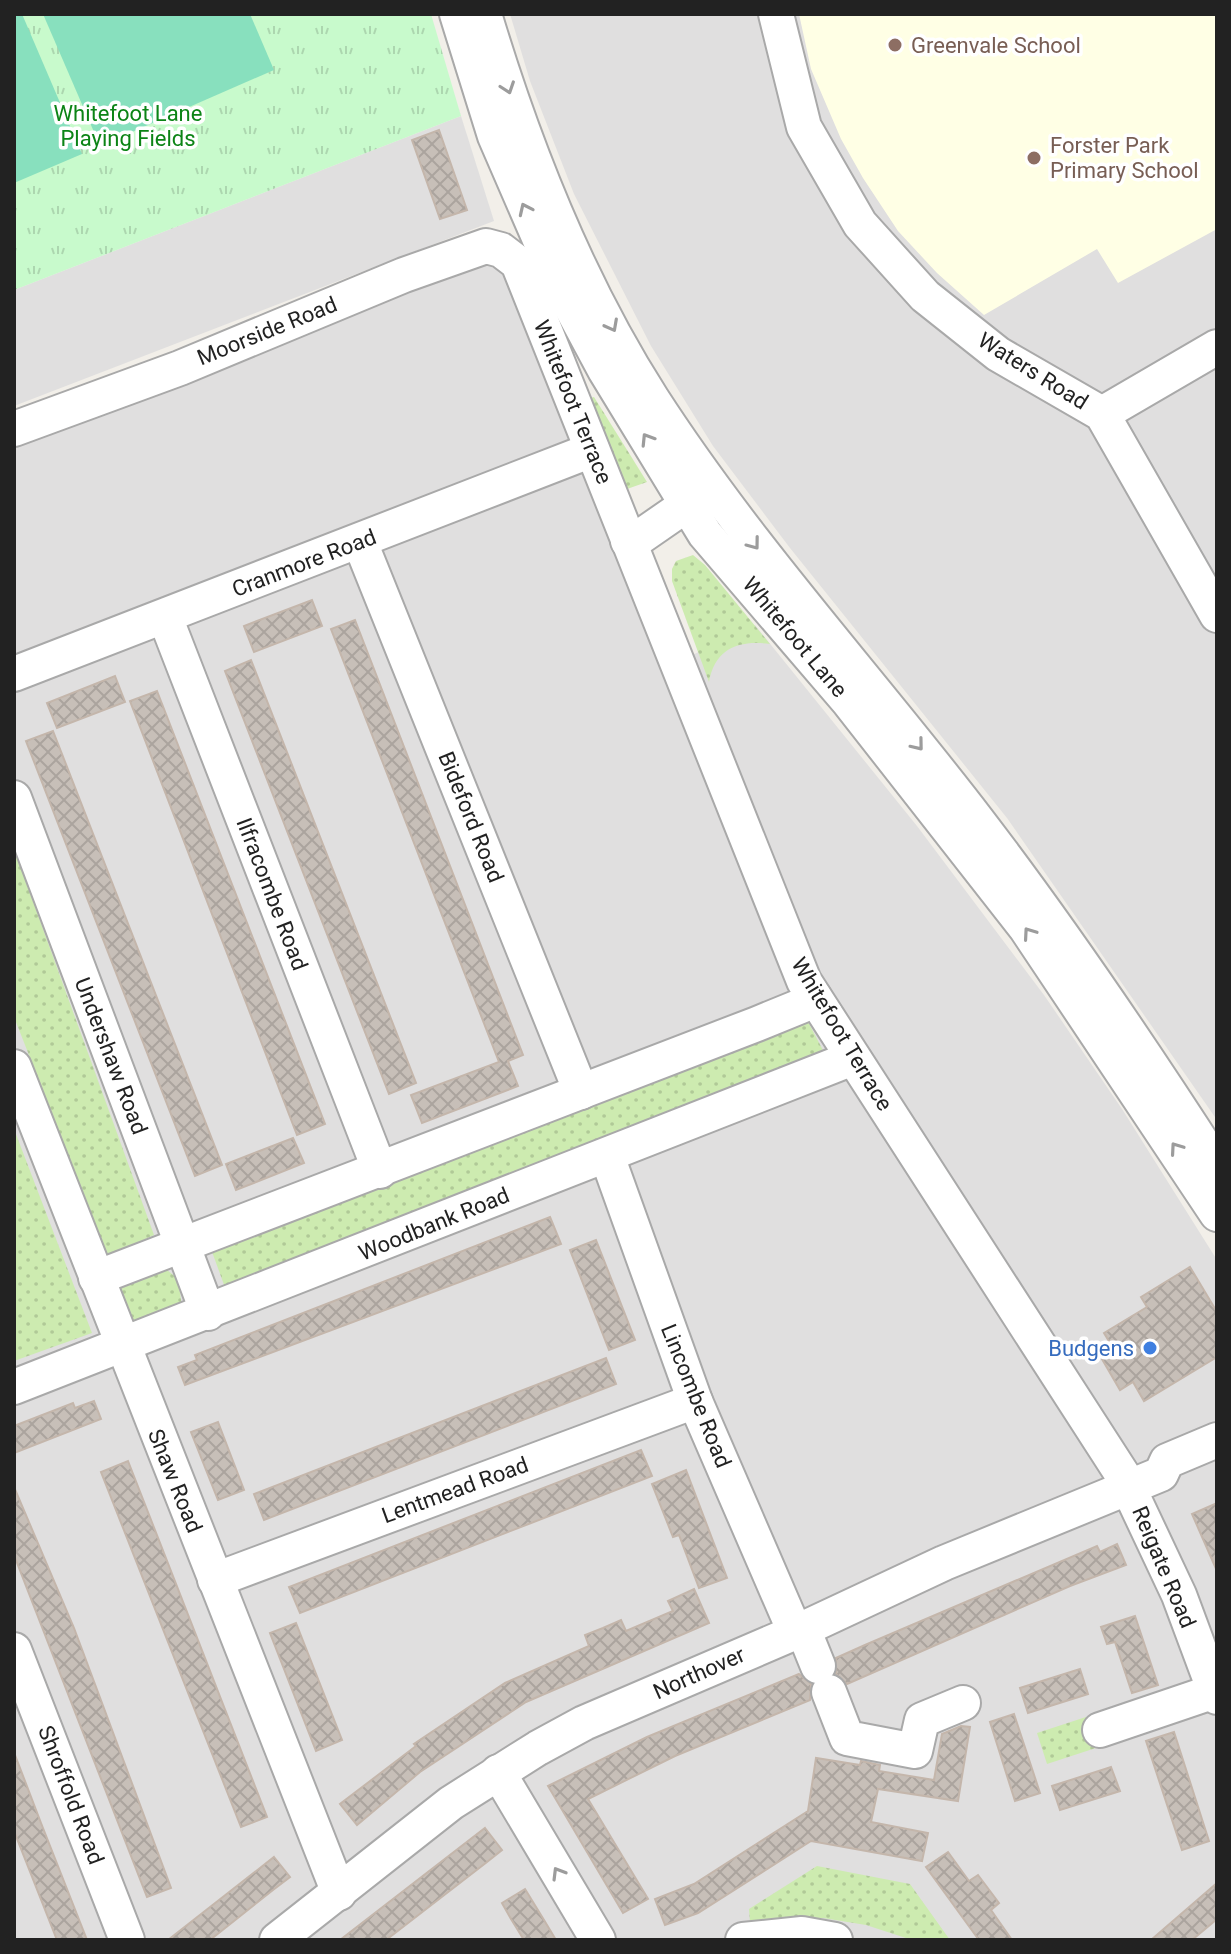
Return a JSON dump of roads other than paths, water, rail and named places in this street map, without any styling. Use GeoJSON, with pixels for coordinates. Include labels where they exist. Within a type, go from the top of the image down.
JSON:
{"type":"FeatureCollection","features":[{"type":"Feature","properties":{"kind":"street","name":"Whitefoot Lane"},"geometry":{"type":"LineString","coordinates":[[457,14],[495,136],[561,288],[605,370],[700,496],[772,568],[977,820],[1110,1004],[1217,1166]]}},
{"type":"Feature","properties":{"kind":"street","name":"Whitefoot Lane"},"geometry":{"type":"LineString","coordinates":[[484,14],[521,129],[586,278],[651,396],[700,496],[705,534],[849,702],[1026,928],[1217,1214]]}},
{"type":"Feature","properties":{"kind":"street","name":"Waters Road"},"geometry":{"type":"LineString","coordinates":[[776,14],[804,127],[860,224],[925,296],[998,354],[1102,414],[1217,615]]}},
{"type":"Feature","properties":{"kind":"street","name":"Moorside Road"},"geometry":{"type":"LineString","coordinates":[[14,429],[180,368],[404,275],[486,246],[501,250],[518,263]]}},
{"type":"Feature","properties":{"kind":"street","name":"Whitefoot Terrace"},"geometry":{"type":"LineString","coordinates":[[518,263],[771,904],[814,997],[1129,1488]]}},
{"type":"Feature","properties":{"kind":"street"},"geometry":{"type":"LineString","coordinates":[[1102,414],[1217,347]]}},
{"type":"Feature","properties":{"kind":"street","name":"Cranmore Road"},"geometry":{"type":"LineString","coordinates":[[14,674],[592,450]]}},
{"type":"Feature","properties":{"kind":"street"},"geometry":{"type":"LineString","coordinates":[[628,541],[640,537],[700,496]]}},
{"type":"Feature","properties":{"kind":"street","name":"Bideford Road"},"geometry":{"type":"LineString","coordinates":[[360,542],[581,1092]]}},
{"type":"Feature","properties":{"kind":"street","name":"Ilfracombe Road"},"geometry":{"type":"LineString","coordinates":[[165,617],[380,1171]]}},
{"type":"Feature","properties":{"kind":"street","name":"Undershaw Road"},"geometry":{"type":"LineString","coordinates":[[14,798],[208,1313]]}},
{"type":"Feature","properties":{"kind":"street"},"geometry":{"type":"LineString","coordinates":[[96,1278],[380,1171],[801,1006],[814,997]]}},
{"type":"Feature","properties":{"kind":"street","name":"Woodbank Road"},"geometry":{"type":"LineString","coordinates":[[14,1387],[853,1058]]}},
{"type":"Feature","properties":{"kind":"street","name":"Shaw Road"},"geometry":{"type":"LineString","coordinates":[[14,1067],[121,1346],[339,1893]]}},
{"type":"Feature","properties":{"kind":"street","name":"Lincombe Road"},"geometry":{"type":"LineString","coordinates":[[607,1156],[695,1401],[824,1679],[847,1738],[915,1751],[922,1720],[963,1703]]}},
{"type":"Feature","properties":{"kind":"street","name":"Lentmead Road"},"geometry":{"type":"LineString","coordinates":[[215,1580],[695,1401]]}},
{"type":"Feature","properties":{"kind":"street","name":"Northover"},"geometry":{"type":"LineString","coordinates":[[1161,1474],[1167,1461],[1217,1440]]}},
{"type":"Feature","properties":{"kind":"street","name":"Northover"},"geometry":{"type":"LineString","coordinates":[[277,1940],[451,1803],[584,1723],[944,1563],[1161,1474],[1174,1477],[1217,1459]]}},
{"type":"Feature","properties":{"kind":"street","name":"Reigate Road"},"geometry":{"type":"LineString","coordinates":[[1100,1730],[1216,1694],[1179,1595],[1129,1488]]}},
{"type":"Feature","properties":{"kind":"street","name":"Shroffold Road"},"geometry":{"type":"LineString","coordinates":[[14,1650],[127,1940]]}},
{"type":"Feature","properties":{"kind":"street"},"geometry":{"type":"LineString","coordinates":[[498,1772],[598,1940]]}},
{"type":"Feature","properties":{"kind":"street"},"geometry":{"type":"LineString","coordinates":[[743,1940],[802,1934],[835,1940]]}},
{"type":"Feature","properties":{"kind":"place","name":"Greenvale School"},"geometry":{"type":"Point","coordinates":[895,45]}},
{"type":"Feature","properties":{"kind":"place","name":"Forster Park Primary School"},"geometry":{"type":"Point","coordinates":[1034,158]}},
{"type":"Feature","properties":{"kind":"place","name":"Budgens"},"geometry":{"type":"Point","coordinates":[1150,1348]}},
{"type":"Feature","properties":{"kind":"park label","name":"Whitefoot Lane Playing Fields"},"geometry":{"type":"Point","coordinates":[128,126]}}]}
